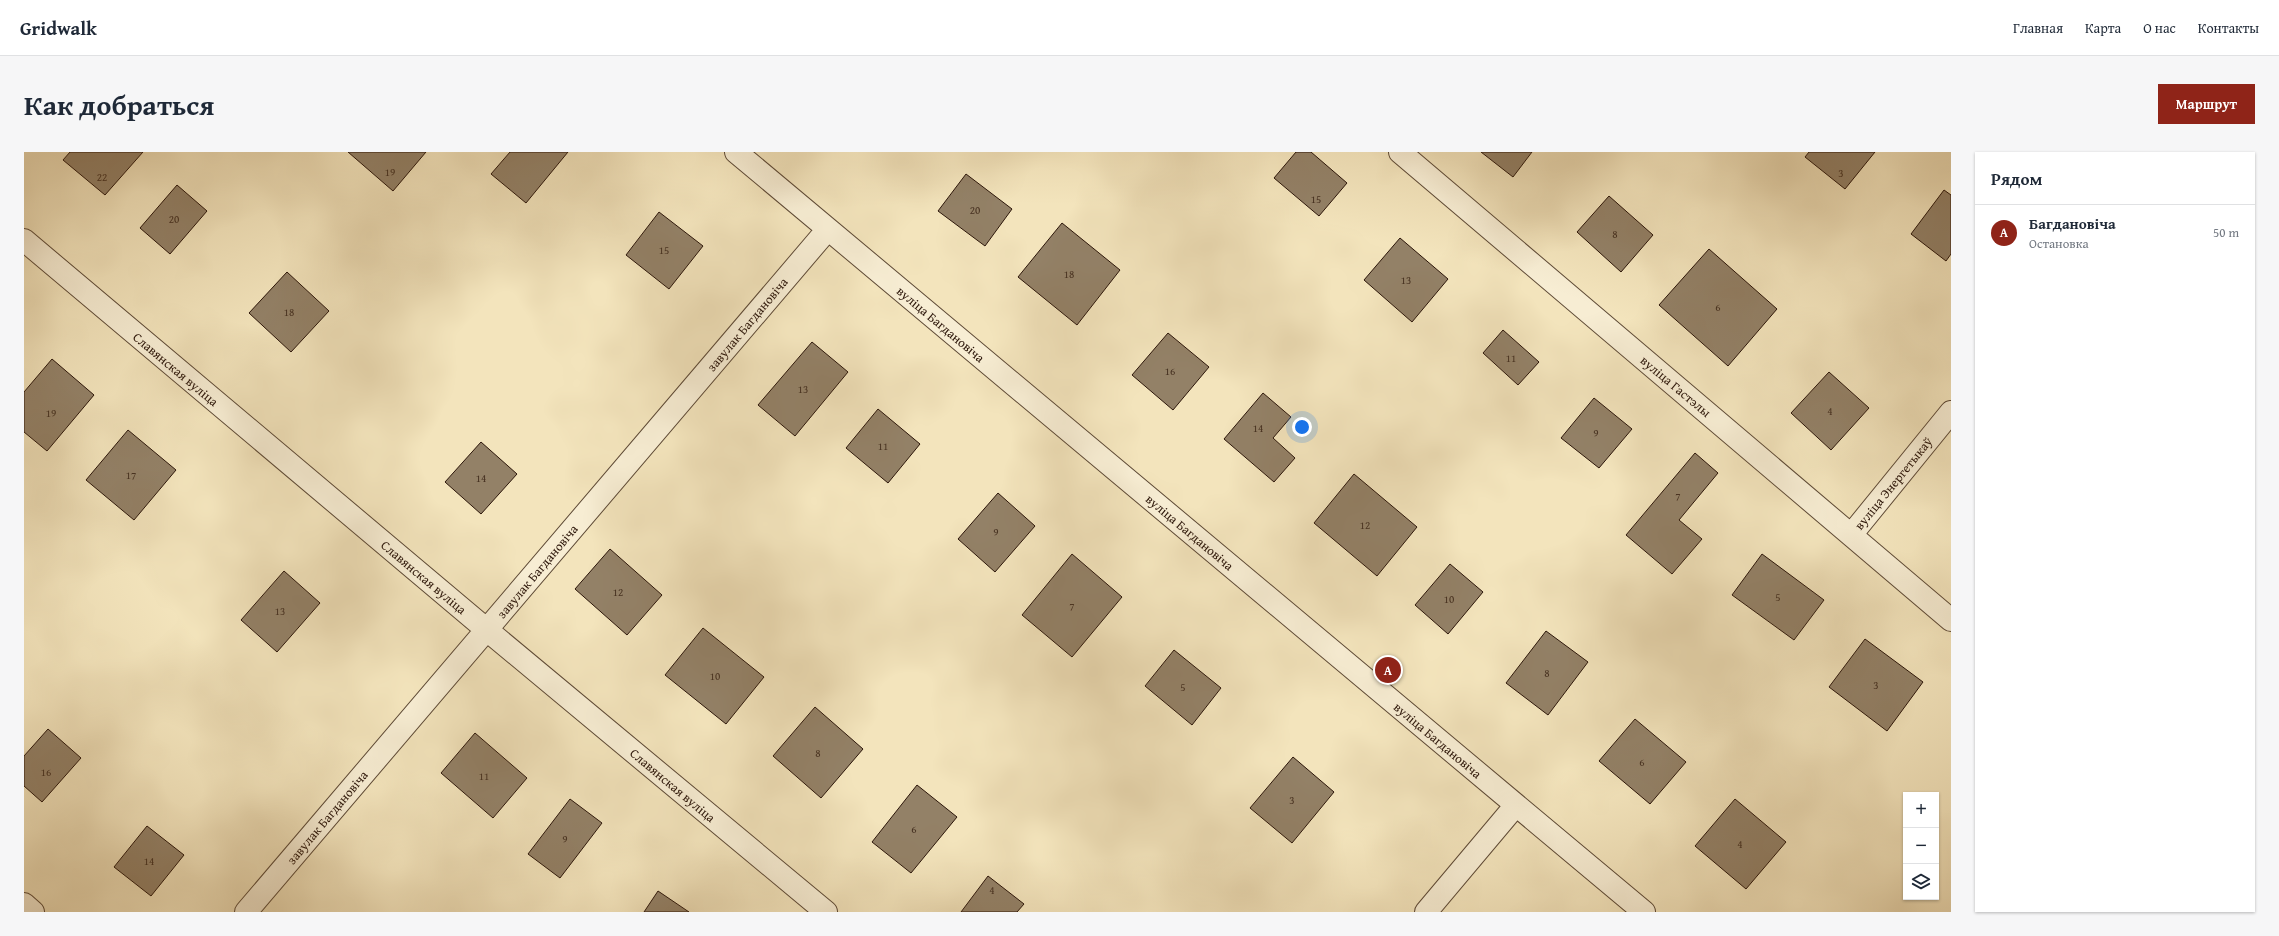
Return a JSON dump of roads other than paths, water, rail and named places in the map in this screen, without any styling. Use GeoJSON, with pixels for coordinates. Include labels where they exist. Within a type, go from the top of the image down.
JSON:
{"type":"FeatureCollection","features":[{"type":"Feature","properties":{"kind":"street","name":"вуліца Багдановіча"},"geometry":{"type":"LineString","coordinates":[[736,152],[1644,912]]}},
{"type":"Feature","properties":{"kind":"street","name":"вуліца Гастэлы"},"geometry":{"type":"LineString","coordinates":[[1400,152],[1951,620]]}},
{"type":"Feature","properties":{"kind":"street","name":"завулак Багдановіча"},"geometry":{"type":"LineString","coordinates":[[246,912],[828,229]]}},
{"type":"Feature","properties":{"kind":"street","name":"Славянская вуліца"},"geometry":{"type":"LineString","coordinates":[[24,240],[486,630],[826,912]]}},
{"type":"Feature","properties":{"kind":"street","name":"вуліца Энергетыкаў"},"geometry":{"type":"LineString","coordinates":[[1851,535],[1951,412]]}},
{"type":"Feature","properties":{"kind":"street"},"geometry":{"type":"LineString","coordinates":[[1426,912],[1516,805]]}},
{"type":"Feature","properties":{"kind":"street"},"geometry":{"type":"LineString","coordinates":[[24,904],[33,912]]}},
{"type":"Feature","properties":{"kind":"place","name":"Багдановіча"},"geometry":{"type":"Point","coordinates":[1388,670]}}]}
